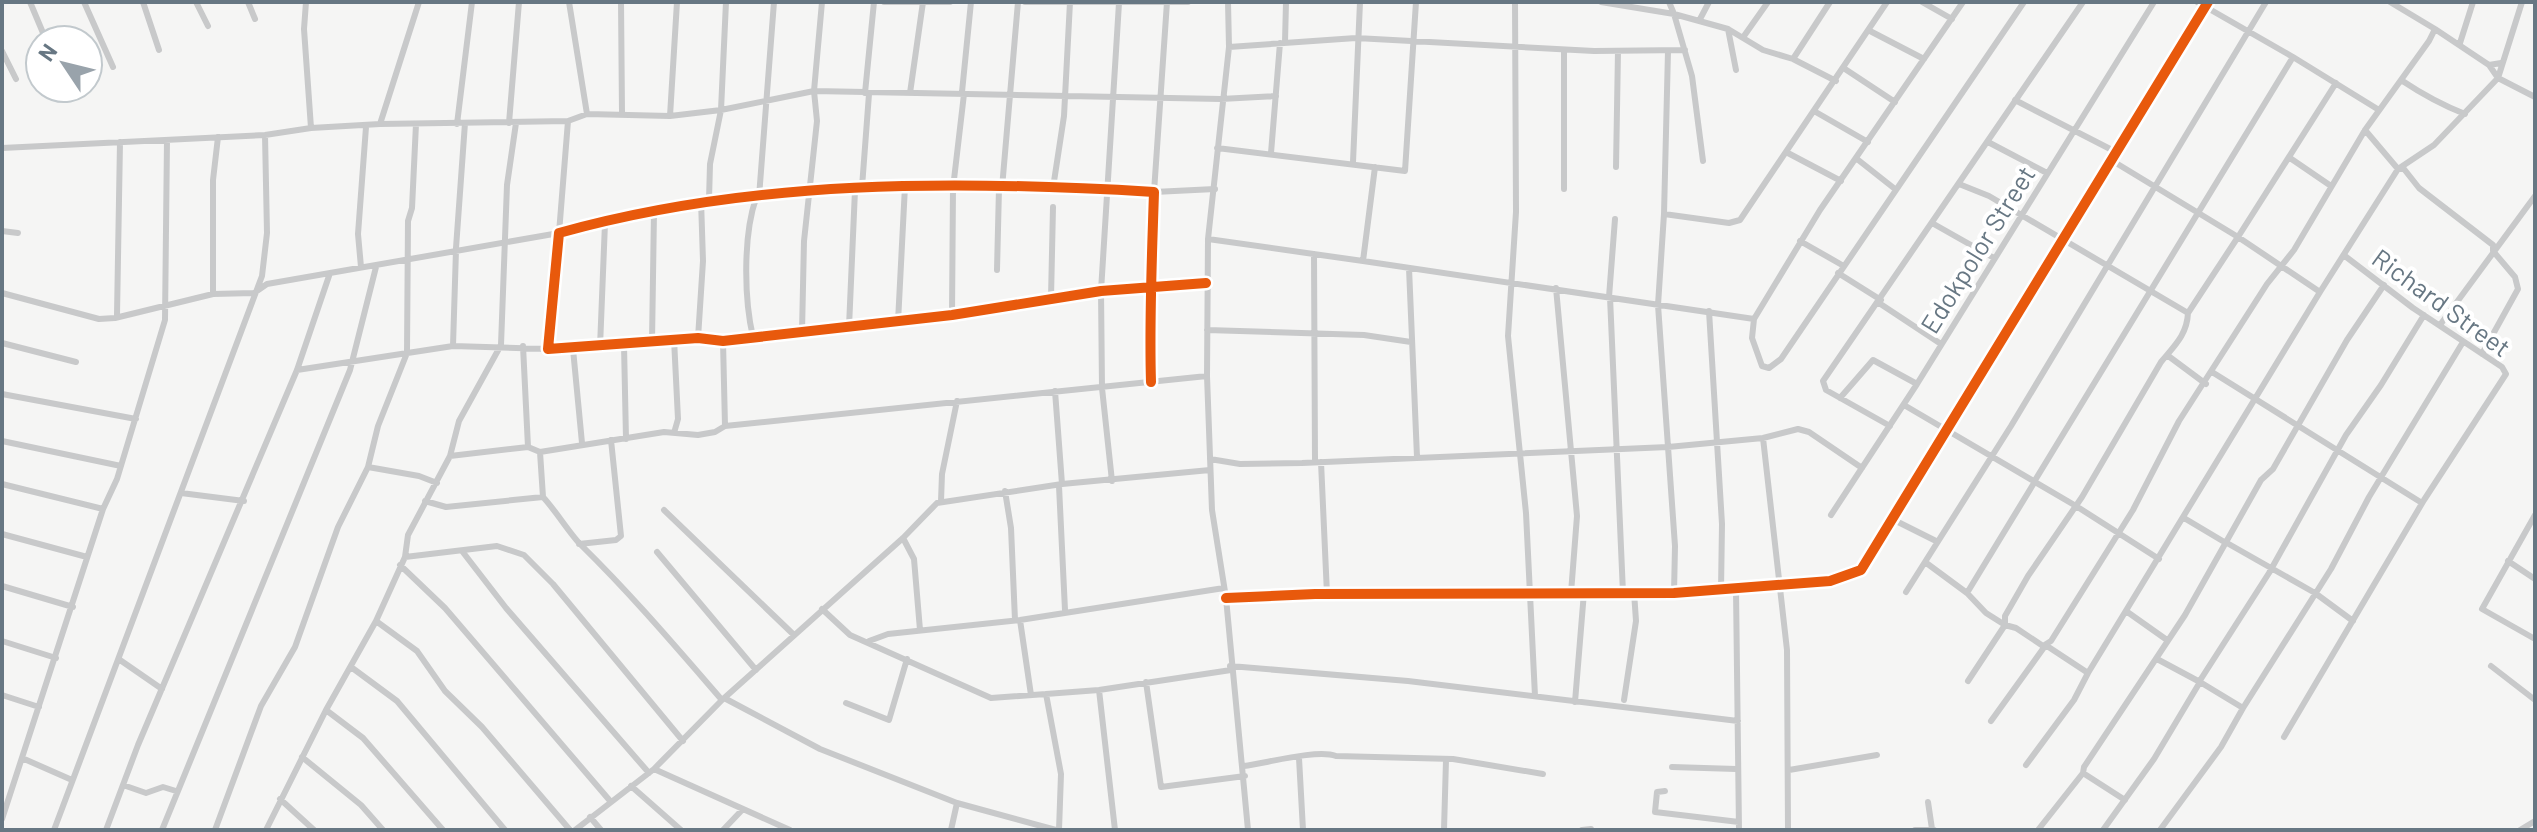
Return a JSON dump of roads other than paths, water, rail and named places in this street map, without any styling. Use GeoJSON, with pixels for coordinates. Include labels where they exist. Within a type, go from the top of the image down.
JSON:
{"type":"FeatureCollection","features":[{"type":"Feature","properties":{"kind":"street"},"geometry":{"type":"LineString","coordinates":[[30,2],[39,24]]}},
{"type":"Feature","properties":{"kind":"street"},"geometry":{"type":"LineString","coordinates":[[84,2],[113,67]]}},
{"type":"Feature","properties":{"kind":"street"},"geometry":{"type":"LineString","coordinates":[[143,2],[159,50]]}},
{"type":"Feature","properties":{"kind":"street"},"geometry":{"type":"LineString","coordinates":[[196,2],[208,26]]}},
{"type":"Feature","properties":{"kind":"street"},"geometry":{"type":"LineString","coordinates":[[248,2],[255,19]]}},
{"type":"Feature","properties":{"kind":"street"},"geometry":{"type":"LineString","coordinates":[[306,2],[304,29],[311,128]]}},
{"type":"Feature","properties":{"kind":"street"},"geometry":{"type":"LineString","coordinates":[[380,124],[419,2]]}},
{"type":"Feature","properties":{"kind":"street"},"geometry":{"type":"LineString","coordinates":[[453,346],[461,123],[472,2]]}},
{"type":"Feature","properties":{"kind":"street"},"geometry":{"type":"LineString","coordinates":[[266,830],[326,710],[376,621],[405,557],[408,535],[450,456],[459,421],[501,345],[519,2]]}},
{"type":"Feature","properties":{"kind":"street"},"geometry":{"type":"LineString","coordinates":[[569,2],[587,114]]}},
{"type":"Feature","properties":{"kind":"street"},"geometry":{"type":"LineString","coordinates":[[621,2],[622,113]]}},
{"type":"Feature","properties":{"kind":"street"},"geometry":{"type":"LineString","coordinates":[[670,116],[677,2]]}},
{"type":"Feature","properties":{"kind":"street"},"geometry":{"type":"LineString","coordinates":[[698,338],[705,200],[721,110],[726,2]]}},
{"type":"Feature","properties":{"kind":"street"},"geometry":{"type":"LineString","coordinates":[[753,337],[747,312],[751,212],[758,197],[774,2]]}},
{"type":"Feature","properties":{"kind":"street"},"geometry":{"type":"LineString","coordinates":[[802,332],[804,241],[817,121],[814,91],[822,2]]}},
{"type":"Feature","properties":{"kind":"street"},"geometry":{"type":"LineString","coordinates":[[849,327],[874,2]]}},
{"type":"Feature","properties":{"kind":"street"},"geometry":{"type":"LineString","coordinates":[[884,2],[950,2]]}},
{"type":"Feature","properties":{"kind":"street"},"geometry":{"type":"LineString","coordinates":[[952,315],[953,188],[971,2]]}},
{"type":"Feature","properties":{"kind":"street"},"geometry":{"type":"LineString","coordinates":[[997,270],[1001,188],[1018,2]]}},
{"type":"Feature","properties":{"kind":"street"},"geometry":{"type":"LineString","coordinates":[[1026,2],[1188,2]]}},
{"type":"Feature","properties":{"kind":"street"},"geometry":{"type":"LineString","coordinates":[[1053,188],[1070,2]]}},
{"type":"Feature","properties":{"kind":"street"},"geometry":{"type":"LineString","coordinates":[[1151,382],[1154,192],[1167,2]]}},
{"type":"Feature","properties":{"kind":"street"},"geometry":{"type":"LineString","coordinates":[[1228,2],[1229,47],[1208,239],[1207,376],[1213,526],[1226,598],[1230,668],[1244,766],[1248,830]]}},
{"type":"Feature","properties":{"kind":"street"},"geometry":{"type":"LineString","coordinates":[[1271,153],[1286,2]]}},
{"type":"Feature","properties":{"kind":"street"},"geometry":{"type":"LineString","coordinates":[[1353,162],[1356,38],[1360,2]]}},
{"type":"Feature","properties":{"kind":"street"},"geometry":{"type":"LineString","coordinates":[[1217,148],[1353,162],[1405,171],[1416,42],[1416,2]]}},
{"type":"Feature","properties":{"kind":"street"},"geometry":{"type":"LineString","coordinates":[[1515,2],[1516,212],[1508,336],[1531,594],[1535,696]]}},
{"type":"Feature","properties":{"kind":"street"},"geometry":{"type":"LineString","coordinates":[[1604,2],[1674,14],[1728,29],[1763,50],[1793,59],[1836,81]]}},
{"type":"Feature","properties":{"kind":"street"},"geometry":{"type":"LineString","coordinates":[[1669,2],[1685,50],[1703,161]]}},
{"type":"Feature","properties":{"kind":"street"},"geometry":{"type":"LineString","coordinates":[[1699,21],[1709,2]]}},
{"type":"Feature","properties":{"kind":"street"},"geometry":{"type":"LineString","coordinates":[[1744,36],[1768,2]]}},
{"type":"Feature","properties":{"kind":"street"},"geometry":{"type":"LineString","coordinates":[[1793,59],[1830,2]]}},
{"type":"Feature","properties":{"kind":"street"},"geometry":{"type":"LineString","coordinates":[[1922,2],[1952,19]]}},
{"type":"Feature","properties":{"kind":"street"},"geometry":{"type":"LineString","coordinates":[[1963,2],[1800,241],[1754,319],[1752,338],[1762,366],[1769,368],[1781,359],[1842,265],[2024,2]]}},
{"type":"Feature","properties":{"kind":"street"},"geometry":{"type":"LineString","coordinates":[[1890,426],[1826,390],[1823,381],[2083,2]]}},
{"type":"Feature","properties":{"kind":"street","name":"Edokpolor Street"},"geometry":{"type":"LineString","coordinates":[[1831,515],[1904,405],[2154,2]]}},
{"type":"Feature","properties":{"kind":"street"},"geometry":{"type":"LineString","coordinates":[[2197,2],[2206,4],[2379,110]]}},
{"type":"Feature","properties":{"kind":"street"},"geometry":{"type":"LineString","coordinates":[[1906,592],[2266,2]]}},
{"type":"Feature","properties":{"kind":"street"},"geometry":{"type":"LineString","coordinates":[[2390,2],[2460,43],[2489,65],[2498,78],[2535,97]]}},
{"type":"Feature","properties":{"kind":"street"},"geometry":{"type":"LineString","coordinates":[[2460,43],[2473,2]]}},
{"type":"Feature","properties":{"kind":"street"},"geometry":{"type":"LineString","coordinates":[[2026,765],[2074,700],[2254,399],[2398,169],[2434,145],[2498,78],[2522,2]]}},
{"type":"Feature","properties":{"kind":"street"},"geometry":{"type":"LineString","coordinates":[[910,93],[923,3]]}},
{"type":"Feature","properties":{"kind":"street"},"geometry":{"type":"LineString","coordinates":[[1112,481],[1102,388],[1101,291],[1112,96],[1121,3]]}},
{"type":"Feature","properties":{"kind":"street"},"geometry":{"type":"LineString","coordinates":[[1664,214],[1700,220],[1740,220],[1845,69],[1885,3]]}},
{"type":"Feature","properties":{"kind":"street"},"geometry":{"type":"LineString","coordinates":[[1226,598],[1327,594],[1674,593],[1830,581],[1861,570],[2206,4]]}},
{"type":"Feature","properties":{"kind":"street"},"geometry":{"type":"LineString","coordinates":[[1728,29],[1736,70]]}},
{"type":"Feature","properties":{"kind":"street"},"geometry":{"type":"LineString","coordinates":[[1991,721],[2046,646],[2133,510],[2179,421],[2281,265],[2294,250],[2365,130],[2435,29]]}},
{"type":"Feature","properties":{"kind":"street"},"geometry":{"type":"LineString","coordinates":[[1870,31],[1924,59]]}},
{"type":"Feature","properties":{"kind":"street"},"geometry":{"type":"LineString","coordinates":[[1229,47],[1356,38],[1564,50],[1685,50]]}},
{"type":"Feature","properties":{"kind":"street"},"geometry":{"type":"LineString","coordinates":[[1564,50],[1564,189]]}},
{"type":"Feature","properties":{"kind":"street"},"geometry":{"type":"LineString","coordinates":[[2,51],[16,79]]}},
{"type":"Feature","properties":{"kind":"street"},"geometry":{"type":"LineString","coordinates":[[1616,167],[1618,51]]}},
{"type":"Feature","properties":{"kind":"street"},"geometry":{"type":"LineString","coordinates":[[1668,51],[1664,214],[1658,305],[1675,546],[1674,593]]}},
{"type":"Feature","properties":{"kind":"street"},"geometry":{"type":"LineString","coordinates":[[1967,593],[2293,57]]}},
{"type":"Feature","properties":{"kind":"street"},"geometry":{"type":"LineString","coordinates":[[2489,65],[2501,63]]}},
{"type":"Feature","properties":{"kind":"street"},"geometry":{"type":"LineString","coordinates":[[1845,69],[1895,102]]}},
{"type":"Feature","properties":{"kind":"street"},"geometry":{"type":"LineString","coordinates":[[2401,80],[2429,99],[2437,99],[2465,114]]}},
{"type":"Feature","properties":{"kind":"street"},"geometry":{"type":"LineString","coordinates":[[1968,681],[2005,625],[2005,616],[2028,576],[2076,506],[2167,355],[2188,326],[2188,313],[2197,304],[2336,83]]}},
{"type":"Feature","properties":{"kind":"street"},"geometry":{"type":"LineString","coordinates":[[2,148],[265,135],[311,128],[380,124],[568,121],[587,114],[670,116],[721,110],[814,91],[1221,99],[1276,96]]}},
{"type":"Feature","properties":{"kind":"street"},"geometry":{"type":"LineString","coordinates":[[2015,100],[2116,152]]}},
{"type":"Feature","properties":{"kind":"street"},"geometry":{"type":"LineString","coordinates":[[1814,111],[1868,142]]}},
{"type":"Feature","properties":{"kind":"street"},"geometry":{"type":"LineString","coordinates":[[548,349],[568,121]]}},
{"type":"Feature","properties":{"kind":"street"},"geometry":{"type":"LineString","coordinates":[[218,829],[261,706],[281,666],[295,647],[338,527],[368,467],[378,426],[407,353],[408,221],[412,208],[416,124]]}},
{"type":"Feature","properties":{"kind":"street"},"geometry":{"type":"LineString","coordinates":[[361,267],[358,234],[366,127]]}},
{"type":"Feature","properties":{"kind":"street"},"geometry":{"type":"LineString","coordinates":[[2365,130],[2398,169],[2404,169],[2419,188],[2493,245],[2493,251],[2515,277],[2518,289],[2482,354]]}},
{"type":"Feature","properties":{"kind":"street"},"geometry":{"type":"LineString","coordinates":[[54,830],[120,660],[266,260],[265,135]]}},
{"type":"Feature","properties":{"kind":"street"},"geometry":{"type":"LineString","coordinates":[[213,294],[213,180],[218,137]]}},
{"type":"Feature","properties":{"kind":"street"},"geometry":{"type":"LineString","coordinates":[[2,819],[103,509],[121,466],[166,306],[167,140]]}},
{"type":"Feature","properties":{"kind":"street"},"geometry":{"type":"LineString","coordinates":[[117,315],[120,142]]}},
{"type":"Feature","properties":{"kind":"street"},"geometry":{"type":"LineString","coordinates":[[1988,142],[2047,173]]}},
{"type":"Feature","properties":{"kind":"street"},"geometry":{"type":"LineString","coordinates":[[1786,152],[1841,181]]}},
{"type":"Feature","properties":{"kind":"street"},"geometry":{"type":"LineString","coordinates":[[2290,158],[2331,186]]}},
{"type":"Feature","properties":{"kind":"street"},"geometry":{"type":"LineString","coordinates":[[1857,159],[1895,189]]}},
{"type":"Feature","properties":{"kind":"street"},"geometry":{"type":"LineString","coordinates":[[2111,160],[2155,184],[2320,292]]}},
{"type":"Feature","properties":{"kind":"street"},"geometry":{"type":"LineString","coordinates":[[1363,261],[1375,167]]}},
{"type":"Feature","properties":{"kind":"street"},"geometry":{"type":"LineString","coordinates":[[1959,184],[2021,215],[2188,313]]}},
{"type":"Feature","properties":{"kind":"street"},"geometry":{"type":"LineString","coordinates":[[898,322],[905,186]]}},
{"type":"Feature","properties":{"kind":"street"},"geometry":{"type":"LineString","coordinates":[[2,293],[99,319],[213,294],[254,293],[267,284],[376,267],[410,257],[507,239],[559,233],[705,200],[758,197],[811,189],[905,186],[1154,192],[1215,189]]}},
{"type":"Feature","properties":{"kind":"street"},"geometry":{"type":"LineString","coordinates":[[2440,325],[2535,196]]}},
{"type":"Feature","properties":{"kind":"street"},"geometry":{"type":"LineString","coordinates":[[1051,298],[1053,207]]}},
{"type":"Feature","properties":{"kind":"street"},"geometry":{"type":"LineString","coordinates":[[652,342],[654,212]]}},
{"type":"Feature","properties":{"kind":"street"},"geometry":{"type":"LineString","coordinates":[[1615,219],[1609,297],[1612,400],[1619,447],[1623,593]]}},
{"type":"Feature","properties":{"kind":"street"},"geometry":{"type":"LineString","coordinates":[[600,347],[605,223]]}},
{"type":"Feature","properties":{"kind":"street"},"geometry":{"type":"LineString","coordinates":[[1932,223],[1994,258]]}},
{"type":"Feature","properties":{"kind":"street"},"geometry":{"type":"LineString","coordinates":[[2,231],[18,233]]}},
{"type":"Feature","properties":{"kind":"street"},"geometry":{"type":"LineString","coordinates":[[1208,239],[1754,319]]}},
{"type":"Feature","properties":{"kind":"street"},"geometry":{"type":"LineString","coordinates":[[1800,241],[1842,265]]}},
{"type":"Feature","properties":{"kind":"street"},"geometry":{"type":"LineString","coordinates":[[1314,254],[1313,332],[1327,594]]}},
{"type":"Feature","properties":{"kind":"street","name":"Richard Street"},"geometry":{"type":"LineString","coordinates":[[2345,256],[2424,315],[2502,367],[2506,377],[2422,503]]}},
{"type":"Feature","properties":{"kind":"street"},"geometry":{"type":"LineString","coordinates":[[162,830],[236,654],[351,364],[376,267]]}},
{"type":"Feature","properties":{"kind":"street"},"geometry":{"type":"LineString","coordinates":[[1409,268],[1417,457]]}},
{"type":"Feature","properties":{"kind":"street"},"geometry":{"type":"LineString","coordinates":[[106,830],[297,370],[330,273]]}},
{"type":"Feature","properties":{"kind":"street"},"geometry":{"type":"LineString","coordinates":[[1838,273],[1941,344]]}},
{"type":"Feature","properties":{"kind":"street"},"geometry":{"type":"LineString","coordinates":[[297,370],[453,346],[573,349],[674,339],[723,341],[952,315],[1101,291],[1206,283]]}},
{"type":"Feature","properties":{"kind":"street"},"geometry":{"type":"LineString","coordinates":[[2038,830],[2083,773],[2084,767],[2157,659],[2296,424],[2384,285]]}},
{"type":"Feature","properties":{"kind":"street"},"geometry":{"type":"LineString","coordinates":[[1556,288],[1577,516],[1571,593]]}},
{"type":"Feature","properties":{"kind":"street"},"geometry":{"type":"LineString","coordinates":[[1709,311],[1722,524],[1721,590]]}},
{"type":"Feature","properties":{"kind":"street"},"geometry":{"type":"LineString","coordinates":[[2103,830],[2271,568],[2293,524],[2313,498],[2346,435],[2424,315]]}},
{"type":"Feature","properties":{"kind":"street"},"geometry":{"type":"LineString","coordinates":[[1207,330],[1313,332],[1411,342]]}},
{"type":"Feature","properties":{"kind":"street"},"geometry":{"type":"LineString","coordinates":[[674,339],[678,419],[674,433]]}},
{"type":"Feature","properties":{"kind":"street"},"geometry":{"type":"LineString","coordinates":[[723,341],[725,426]]}},
{"type":"Feature","properties":{"kind":"street"},"geometry":{"type":"LineString","coordinates":[[2160,830],[2221,747],[2463,342]]}},
{"type":"Feature","properties":{"kind":"street"},"geometry":{"type":"LineString","coordinates":[[2,343],[76,362]]}},
{"type":"Feature","properties":{"kind":"street"},"geometry":{"type":"LineString","coordinates":[[624,345],[626,439]]}},
{"type":"Feature","properties":{"kind":"street"},"geometry":{"type":"LineString","coordinates":[[523,346],[528,447]]}},
{"type":"Feature","properties":{"kind":"street"},"geometry":{"type":"LineString","coordinates":[[573,349],[582,443]]}},
{"type":"Feature","properties":{"kind":"street"},"geometry":{"type":"LineString","coordinates":[[2167,355],[2206,384]]}},
{"type":"Feature","properties":{"kind":"street"},"geometry":{"type":"LineString","coordinates":[[1840,398],[1873,360],[1917,384]]}},
{"type":"Feature","properties":{"kind":"street"},"geometry":{"type":"LineString","coordinates":[[2212,372],[2422,503],[2284,737]]}},
{"type":"Feature","properties":{"kind":"street"},"geometry":{"type":"LineString","coordinates":[[450,456],[528,447],[540,452],[582,443],[674,433],[698,435],[715,432],[725,426],[1207,376]]}},
{"type":"Feature","properties":{"kind":"street"},"geometry":{"type":"LineString","coordinates":[[1055,391],[1065,610]]}},
{"type":"Feature","properties":{"kind":"street"},"geometry":{"type":"LineString","coordinates":[[2,394],[136,419]]}},
{"type":"Feature","properties":{"kind":"street"},"geometry":{"type":"LineString","coordinates":[[941,501],[942,474],[957,401]]}},
{"type":"Feature","properties":{"kind":"street"},"geometry":{"type":"LineString","coordinates":[[1904,405],[1947,433],[1992,455],[2159,559]]}},
{"type":"Feature","properties":{"kind":"street"},"geometry":{"type":"LineString","coordinates":[[1210,459],[1240,464],[1318,462],[1668,447],[1763,438],[1798,429],[1809,432],[1862,468]]}},
{"type":"Feature","properties":{"kind":"street"},"geometry":{"type":"LineString","coordinates":[[1763,438],[1787,650],[1788,830]]}},
{"type":"Feature","properties":{"kind":"street"},"geometry":{"type":"LineString","coordinates":[[579,544],[616,540],[621,536],[611,440]]}},
{"type":"Feature","properties":{"kind":"street"},"geometry":{"type":"LineString","coordinates":[[2,441],[121,466]]}},
{"type":"Feature","properties":{"kind":"street"},"geometry":{"type":"LineString","coordinates":[[540,452],[543,497],[579,544],[631,595],[724,699],[820,749],[957,803],[1055,830],[1061,774],[1046,694]]}},
{"type":"Feature","properties":{"kind":"street"},"geometry":{"type":"LineString","coordinates":[[368,467],[437,483]]}},
{"type":"Feature","properties":{"kind":"street"},"geometry":{"type":"LineString","coordinates":[[376,621],[417,651],[445,691],[482,727],[573,830],[651,771],[724,699],[941,501],[1005,491],[1210,470]]}},
{"type":"Feature","properties":{"kind":"street"},"geometry":{"type":"LineString","coordinates":[[2,484],[103,509]]}},
{"type":"Feature","properties":{"kind":"street"},"geometry":{"type":"LineString","coordinates":[[1005,491],[1018,620],[1031,695]]}},
{"type":"Feature","properties":{"kind":"street"},"geometry":{"type":"LineString","coordinates":[[181,493],[244,501]]}},
{"type":"Feature","properties":{"kind":"street"},"geometry":{"type":"LineString","coordinates":[[425,501],[446,507],[543,497]]}},
{"type":"Feature","properties":{"kind":"street"},"geometry":{"type":"LineString","coordinates":[[664,510],[794,635]]}},
{"type":"Feature","properties":{"kind":"street"},"geometry":{"type":"LineString","coordinates":[[2535,515],[2482,609],[2535,639]]}},
{"type":"Feature","properties":{"kind":"street"},"geometry":{"type":"LineString","coordinates":[[2184,518],[2315,593],[2353,621]]}},
{"type":"Feature","properties":{"kind":"street"},"geometry":{"type":"LineString","coordinates":[[1892,519],[1936,541]]}},
{"type":"Feature","properties":{"kind":"street"},"geometry":{"type":"LineString","coordinates":[[2,534],[87,557]]}},
{"type":"Feature","properties":{"kind":"street"},"geometry":{"type":"LineString","coordinates":[[903,538],[914,559],[920,630]]}},
{"type":"Feature","properties":{"kind":"street"},"geometry":{"type":"LineString","coordinates":[[405,557],[497,546],[527,558],[553,584],[683,741]]}},
{"type":"Feature","properties":{"kind":"street"},"geometry":{"type":"LineString","coordinates":[[462,551],[506,608],[651,771],[790,830]]}},
{"type":"Feature","properties":{"kind":"street"},"geometry":{"type":"LineString","coordinates":[[657,552],[756,670]]}},
{"type":"Feature","properties":{"kind":"street"},"geometry":{"type":"LineString","coordinates":[[2508,561],[2535,579]]}},
{"type":"Feature","properties":{"kind":"street"},"geometry":{"type":"LineString","coordinates":[[1925,562],[2005,625],[2016,628],[2088,673]]}},
{"type":"Feature","properties":{"kind":"street"},"geometry":{"type":"LineString","coordinates":[[400,565],[445,608],[611,802]]}},
{"type":"Feature","properties":{"kind":"street"},"geometry":{"type":"LineString","coordinates":[[2,586],[73,607]]}},
{"type":"Feature","properties":{"kind":"street"},"geometry":{"type":"LineString","coordinates":[[869,641],[888,634],[1018,620],[1065,610],[1224,588]]}},
{"type":"Feature","properties":{"kind":"street"},"geometry":{"type":"LineString","coordinates":[[1665,791],[1657,792],[1655,812],[1739,826],[1736,590]]}},
{"type":"Feature","properties":{"kind":"street"},"geometry":{"type":"LineString","coordinates":[[1575,702],[1584,592]]}},
{"type":"Feature","properties":{"kind":"street"},"geometry":{"type":"LineString","coordinates":[[1624,700],[1636,621],[1634,592]]}},
{"type":"Feature","properties":{"kind":"street"},"geometry":{"type":"LineString","coordinates":[[822,609],[850,635],[991,698],[1099,690],[1230,668],[1535,696],[1738,721]]}},
{"type":"Feature","properties":{"kind":"street"},"geometry":{"type":"LineString","coordinates":[[2126,611],[2167,640]]}},
{"type":"Feature","properties":{"kind":"street"},"geometry":{"type":"LineString","coordinates":[[2,641],[56,658]]}},
{"type":"Feature","properties":{"kind":"street"},"geometry":{"type":"LineString","coordinates":[[846,703],[889,720],[907,659]]}},
{"type":"Feature","properties":{"kind":"street"},"geometry":{"type":"LineString","coordinates":[[2157,659],[2243,708]]}},
{"type":"Feature","properties":{"kind":"street"},"geometry":{"type":"LineString","coordinates":[[120,660],[162,689]]}},
{"type":"Feature","properties":{"kind":"street"},"geometry":{"type":"LineString","coordinates":[[2491,666],[2535,700]]}},
{"type":"Feature","properties":{"kind":"street"},"geometry":{"type":"LineString","coordinates":[[351,667],[397,701],[505,830]]}},
{"type":"Feature","properties":{"kind":"street"},"geometry":{"type":"LineString","coordinates":[[1146,682],[1161,787],[1245,776]]}},
{"type":"Feature","properties":{"kind":"street"},"geometry":{"type":"LineString","coordinates":[[1099,690],[1115,830]]}},
{"type":"Feature","properties":{"kind":"street"},"geometry":{"type":"LineString","coordinates":[[2,695],[39,707]]}},
{"type":"Feature","properties":{"kind":"street"},"geometry":{"type":"LineString","coordinates":[[326,710],[363,738],[443,830]]}},
{"type":"Feature","properties":{"kind":"street"},"geometry":{"type":"LineString","coordinates":[[1244,766],[1299,758],[1317,751],[1336,756],[1446,760],[1543,774]]}},
{"type":"Feature","properties":{"kind":"street"},"geometry":{"type":"LineString","coordinates":[[1789,770],[1877,755]]}},
{"type":"Feature","properties":{"kind":"street"},"geometry":{"type":"LineString","coordinates":[[302,757],[361,805],[383,830]]}},
{"type":"Feature","properties":{"kind":"street"},"geometry":{"type":"LineString","coordinates":[[22,758],[72,780]]}},
{"type":"Feature","properties":{"kind":"street"},"geometry":{"type":"LineString","coordinates":[[1299,758],[1303,830]]}},
{"type":"Feature","properties":{"kind":"street"},"geometry":{"type":"LineString","coordinates":[[1444,830],[1446,760]]}},
{"type":"Feature","properties":{"kind":"street"},"geometry":{"type":"LineString","coordinates":[[1672,767],[1736,769]]}},
{"type":"Feature","properties":{"kind":"street"},"geometry":{"type":"LineString","coordinates":[[2083,773],[2125,800]]}},
{"type":"Feature","properties":{"kind":"street"},"geometry":{"type":"LineString","coordinates":[[123,785],[146,793],[163,787],[176,791]]}},
{"type":"Feature","properties":{"kind":"street"},"geometry":{"type":"LineString","coordinates":[[631,786],[681,830]]}},
{"type":"Feature","properties":{"kind":"street"},"geometry":{"type":"LineString","coordinates":[[280,799],[314,830]]}},
{"type":"Feature","properties":{"kind":"street"},"geometry":{"type":"LineString","coordinates":[[1915,830],[1933,830],[1928,802]]}},
{"type":"Feature","properties":{"kind":"street"},"geometry":{"type":"LineString","coordinates":[[951,830],[957,803]]}},
{"type":"Feature","properties":{"kind":"street"},"geometry":{"type":"LineString","coordinates":[[723,830],[743,809]]}},
{"type":"Feature","properties":{"kind":"street"},"geometry":{"type":"LineString","coordinates":[[590,817],[601,830]]}},
{"type":"Feature","properties":{"kind":"street"},"geometry":{"type":"LineString","coordinates":[[2520,830],[2535,821]]}},
{"type":"Feature","properties":{"kind":"street"},"geometry":{"type":"LineString","coordinates":[[1582,830],[1591,829]]}}]}
